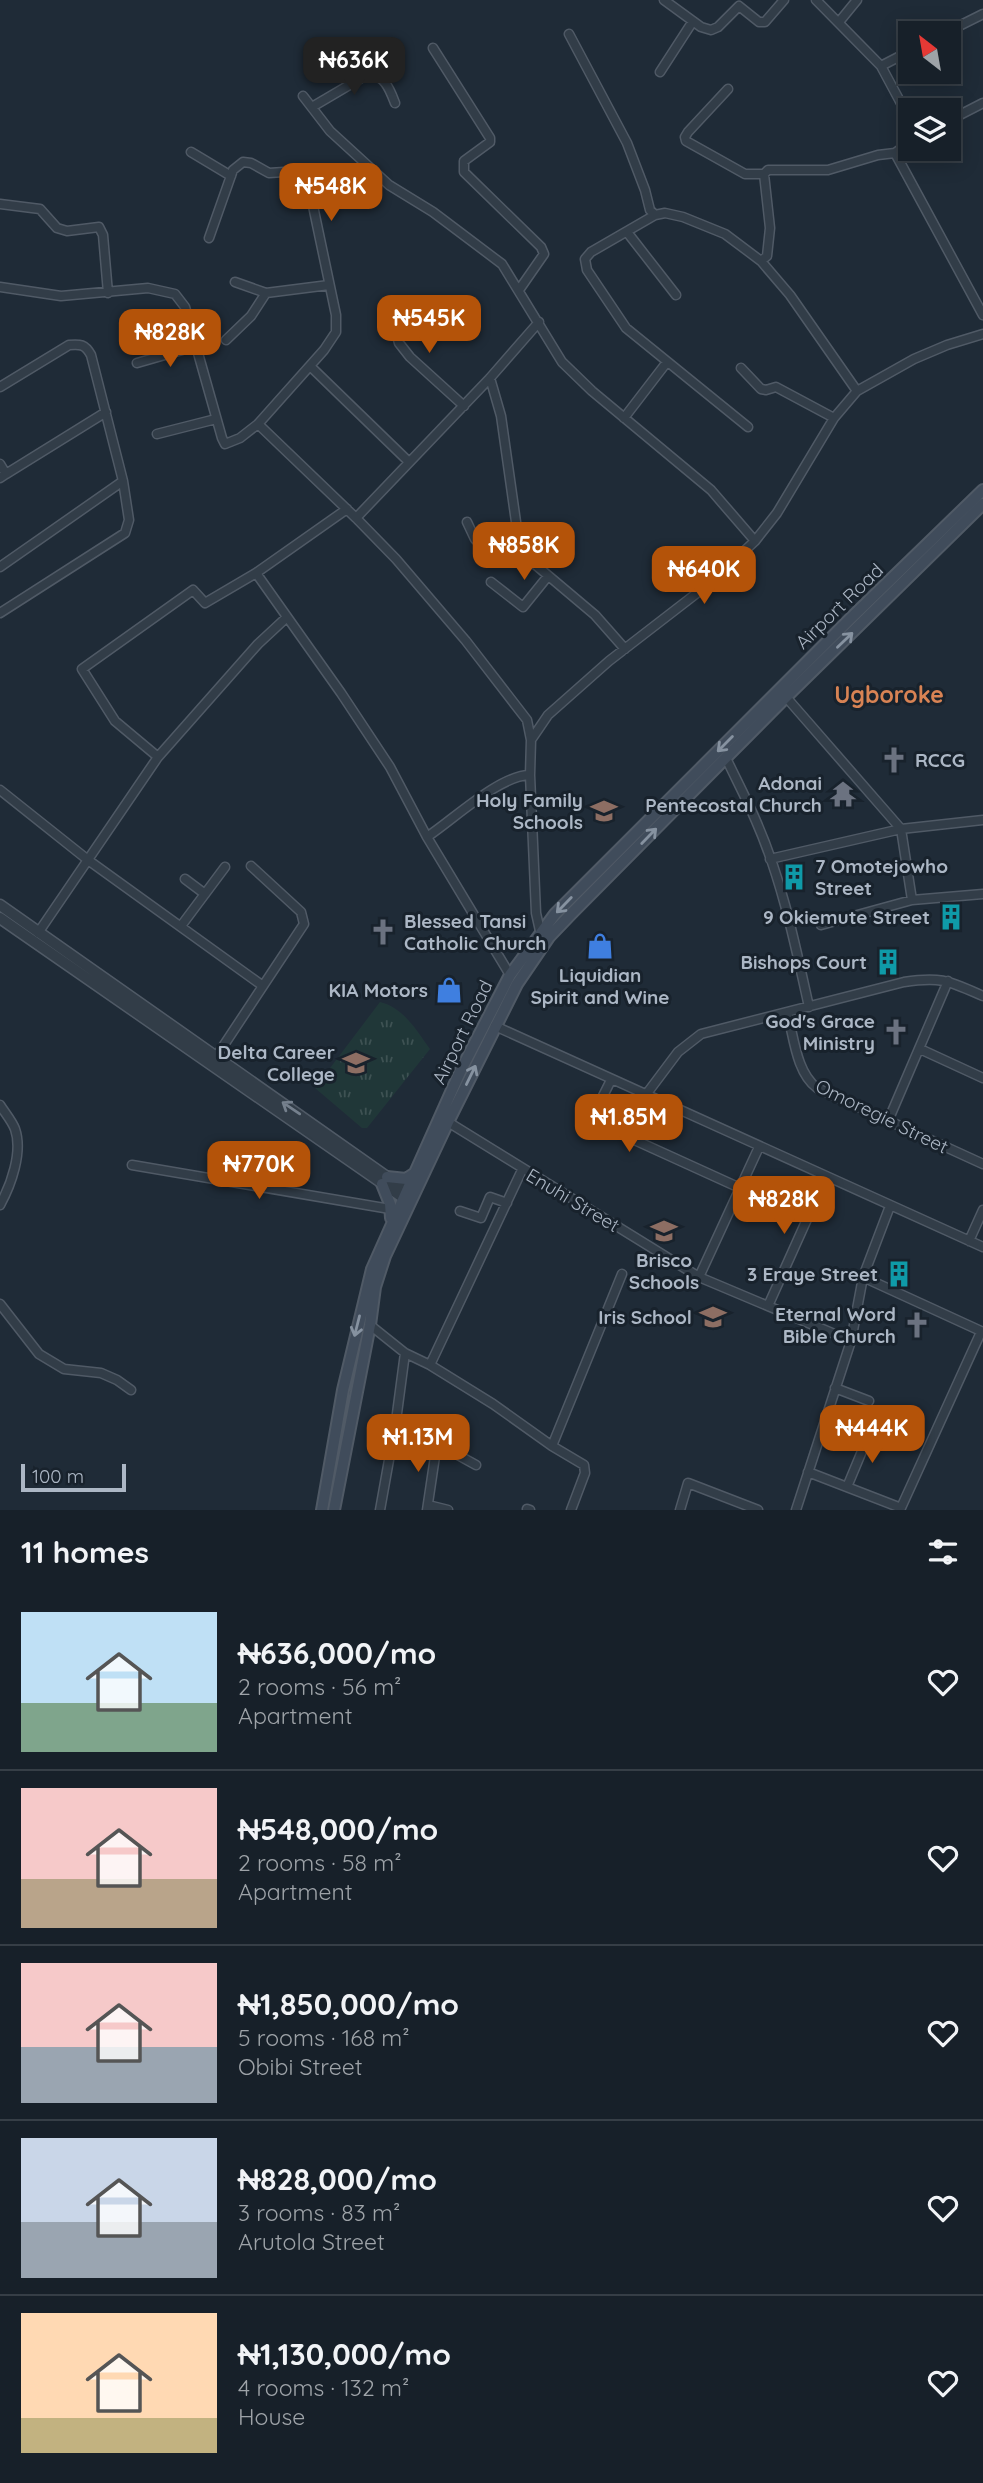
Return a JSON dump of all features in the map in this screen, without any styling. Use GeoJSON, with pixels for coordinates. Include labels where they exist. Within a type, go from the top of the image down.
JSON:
{"type":"FeatureCollection","features":[{"type":"Feature","properties":{"kind":"main road","name":"Airport Road"},"geometry":{"type":"LineString","coordinates":[[334,1510],[375,1287],[415,1173],[460,1072],[510,975],[540,931],[617,851],[983,490]]}},
{"type":"Feature","properties":{"kind":"main road","name":"Airport Road"},"geometry":{"type":"LineString","coordinates":[[322,1510],[357,1323],[372,1269],[391,1221],[409,1195],[448,1122],[517,985],[549,937],[786,697],[983,504]]}},
{"type":"Feature","properties":{"kind":"main road"},"geometry":{"type":"LineString","coordinates":[[617,851],[626,860]]}},
{"type":"Feature","properties":{"kind":"main road"},"geometry":{"type":"LineString","coordinates":[[391,1221],[385,1181],[406,1179],[415,1173]]}},
{"type":"Feature","properties":{"kind":"street"},"geometry":{"type":"LineString","coordinates":[[664,0],[701,27],[711,30],[718,27],[738,6],[743,7],[759,22],[765,23],[784,0]]}},
{"type":"Feature","properties":{"kind":"street"},"geometry":{"type":"LineString","coordinates":[[816,0],[881,65],[898,98]]}},
{"type":"Feature","properties":{"kind":"street"},"geometry":{"type":"LineString","coordinates":[[838,22],[857,0]]}},
{"type":"Feature","properties":{"kind":"street"},"geometry":{"type":"LineString","coordinates":[[961,25],[983,14]]}},
{"type":"Feature","properties":{"kind":"street"},"geometry":{"type":"LineString","coordinates":[[660,72],[693,21]]}},
{"type":"Feature","properties":{"kind":"street"},"geometry":{"type":"LineString","coordinates":[[569,34],[626,143],[650,210],[655,215]]}},
{"type":"Feature","properties":{"kind":"street"},"geometry":{"type":"LineString","coordinates":[[433,47],[490,138],[490,142],[464,161],[464,172],[541,247],[544,254],[519,290]]}},
{"type":"Feature","properties":{"kind":"street"},"geometry":{"type":"LineString","coordinates":[[881,65],[898,57]]}},
{"type":"Feature","properties":{"kind":"street"},"geometry":{"type":"LineString","coordinates":[[312,107],[368,74],[375,74],[383,79],[395,103]]}},
{"type":"Feature","properties":{"kind":"street"},"geometry":{"type":"LineString","coordinates":[[727,89],[685,137],[686,141],[745,174],[764,174],[768,170],[828,170],[898,151]]}},
{"type":"Feature","properties":{"kind":"street"},"geometry":{"type":"LineString","coordinates":[[303,96],[330,131],[389,185],[433,212],[502,264],[562,362],[657,448],[711,490],[755,541]]}},
{"type":"Feature","properties":{"kind":"street"},"geometry":{"type":"LineString","coordinates":[[961,114],[983,103]]}},
{"type":"Feature","properties":{"kind":"street"},"geometry":{"type":"LineString","coordinates":[[191,152],[231,176]]}},
{"type":"Feature","properties":{"kind":"street"},"geometry":{"type":"LineString","coordinates":[[895,153],[983,315]]}},
{"type":"Feature","properties":{"kind":"street"},"geometry":{"type":"LineString","coordinates":[[0,287],[61,296],[148,288],[174,294],[185,307],[225,444],[240,438],[258,424],[310,366],[336,332],[336,315],[308,183],[299,170],[269,173],[251,163],[243,162],[233,170],[209,238]]}},
{"type":"Feature","properties":{"kind":"street"},"geometry":{"type":"LineString","coordinates":[[761,261],[767,256],[770,239],[764,174]]}},
{"type":"Feature","properties":{"kind":"street"},"geometry":{"type":"LineString","coordinates":[[0,204],[40,209],[57,228],[67,231],[99,227],[103,235],[108,293]]}},
{"type":"Feature","properties":{"kind":"street"},"geometry":{"type":"LineString","coordinates":[[748,427],[626,328],[587,270],[585,259],[591,252],[655,215],[665,213],[683,217],[725,234],[761,261],[790,295],[857,391]]}},
{"type":"Feature","properties":{"kind":"street"},"geometry":{"type":"LineString","coordinates":[[627,232],[676,295]]}},
{"type":"Feature","properties":{"kind":"street"},"geometry":{"type":"LineString","coordinates":[[235,282],[266,293],[329,285]]}},
{"type":"Feature","properties":{"kind":"street"},"geometry":{"type":"LineString","coordinates":[[226,340],[251,316],[266,293]]}},
{"type":"Feature","properties":{"kind":"street"},"geometry":{"type":"LineString","coordinates":[[389,306],[399,343],[410,357],[464,406]]}},
{"type":"Feature","properties":{"kind":"street"},"geometry":{"type":"LineString","coordinates":[[356,518],[408,461],[464,406],[539,322]]}},
{"type":"Feature","properties":{"kind":"street"},"geometry":{"type":"LineString","coordinates":[[531,740],[548,715],[625,649],[710,583],[755,541],[777,513],[834,418],[857,391],[914,359],[983,334]]}},
{"type":"Feature","properties":{"kind":"street"},"geometry":{"type":"LineString","coordinates":[[0,387],[69,345],[86,346],[91,355],[123,481],[128,520],[125,533],[0,613]]}},
{"type":"Feature","properties":{"kind":"street"},"geometry":{"type":"LineString","coordinates":[[137,363],[196,346]]}},
{"type":"Feature","properties":{"kind":"street"},"geometry":{"type":"LineString","coordinates":[[624,418],[667,362]]}},
{"type":"Feature","properties":{"kind":"street"},"geometry":{"type":"LineString","coordinates":[[310,366],[408,461]]}},
{"type":"Feature","properties":{"kind":"street"},"geometry":{"type":"LineString","coordinates":[[741,368],[761,389],[776,387],[834,418]]}},
{"type":"Feature","properties":{"kind":"street"},"geometry":{"type":"LineString","coordinates":[[490,378],[502,416],[518,536],[525,556],[595,615],[625,649]]}},
{"type":"Feature","properties":{"kind":"street"},"geometry":{"type":"LineString","coordinates":[[0,464],[3,476],[106,412]]}},
{"type":"Feature","properties":{"kind":"street"},"geometry":{"type":"LineString","coordinates":[[157,434],[216,419]]}},
{"type":"Feature","properties":{"kind":"street"},"geometry":{"type":"LineString","coordinates":[[258,424],[396,559],[466,641],[527,720],[531,740],[536,913],[540,931]]}},
{"type":"Feature","properties":{"kind":"street"},"geometry":{"type":"LineString","coordinates":[[0,567],[123,481]]}},
{"type":"Feature","properties":{"kind":"street"},"geometry":{"type":"LineString","coordinates":[[158,757],[115,721],[82,669],[193,590],[205,603],[256,573],[347,509]]}},
{"type":"Feature","properties":{"kind":"street"},"geometry":{"type":"LineString","coordinates":[[467,522],[475,539],[482,546],[518,536]]}},
{"type":"Feature","properties":{"kind":"street"},"geometry":{"type":"LineString","coordinates":[[256,573],[390,767],[427,837],[510,975]]}},
{"type":"Feature","properties":{"kind":"street"},"geometry":{"type":"LineString","coordinates":[[491,582],[523,607],[548,576]]}},
{"type":"Feature","properties":{"kind":"street"},"geometry":{"type":"LineString","coordinates":[[38,933],[158,757],[242,661],[286,618]]}},
{"type":"Feature","properties":{"kind":"street"},"geometry":{"type":"LineString","coordinates":[[786,697],[901,829],[912,900]]}},
{"type":"Feature","properties":{"kind":"street"},"geometry":{"type":"LineString","coordinates":[[726,758],[771,859],[793,934],[809,1007]]}},
{"type":"Feature","properties":{"kind":"street"},"geometry":{"type":"LineString","coordinates":[[427,837],[503,782],[521,775],[530,775]]}},
{"type":"Feature","properties":{"kind":"street"},"geometry":{"type":"LineString","coordinates":[[0,790],[88,860],[263,986]]}},
{"type":"Feature","properties":{"kind":"street"},"geometry":{"type":"LineString","coordinates":[[771,859],[901,829],[983,820]]}},
{"type":"Feature","properties":{"kind":"street"},"geometry":{"type":"LineString","coordinates":[[216,1057],[304,923],[301,912],[251,866]]}},
{"type":"Feature","properties":{"kind":"street"},"geometry":{"type":"LineString","coordinates":[[181,926],[225,867]]}},
{"type":"Feature","properties":{"kind":"street"},"geometry":{"type":"LineString","coordinates":[[185,879],[205,894]]}},
{"type":"Feature","properties":{"kind":"street"},"geometry":{"type":"LineString","coordinates":[[821,925],[912,900],[983,894]]}},
{"type":"Feature","properties":{"kind":"street"},"geometry":{"type":"LineString","coordinates":[[0,905],[216,1057],[385,1181]]}},
{"type":"Feature","properties":{"kind":"street"},"geometry":{"type":"LineString","coordinates":[[0,918],[409,1195]]}},
{"type":"Feature","properties":{"kind":"street"},"geometry":{"type":"LineString","coordinates":[[645,1096],[678,1052],[701,1034],[904,982],[931,978],[948,981],[983,996]]}},
{"type":"Feature","properties":{"kind":"street"},"geometry":{"type":"LineString","coordinates":[[888,1121],[948,981]]}},
{"type":"Feature","properties":{"kind":"street","name":"Omoregie Street"},"geometry":{"type":"LineString","coordinates":[[787,1012],[802,1070],[808,1081],[817,1088],[983,1164]]}},
{"type":"Feature","properties":{"kind":"street"},"geometry":{"type":"LineString","coordinates":[[495,1026],[983,1247]]}},
{"type":"Feature","properties":{"kind":"street"},"geometry":{"type":"LineString","coordinates":[[920,1049],[983,1078]]}},
{"type":"Feature","properties":{"kind":"street"},"geometry":{"type":"LineString","coordinates":[[611,1080],[594,1114],[595,1122],[740,1188]]}},
{"type":"Feature","properties":{"kind":"street"},"geometry":{"type":"LineString","coordinates":[[0,1105],[15,1129],[18,1154],[6,1195],[0,1205]]}},
{"type":"Feature","properties":{"kind":"street","name":"Enuhi Street"},"geometry":{"type":"LineString","coordinates":[[448,1122],[699,1277],[851,1341]]}},
{"type":"Feature","properties":{"kind":"street"},"geometry":{"type":"LineString","coordinates":[[699,1277],[760,1147]]}},
{"type":"Feature","properties":{"kind":"street"},"geometry":{"type":"LineString","coordinates":[[132,1165],[390,1209]]}},
{"type":"Feature","properties":{"kind":"street"},"geometry":{"type":"LineString","coordinates":[[430,1365],[522,1170]]}},
{"type":"Feature","properties":{"kind":"street"},"geometry":{"type":"LineString","coordinates":[[768,1306],[826,1177]]}},
{"type":"Feature","properties":{"kind":"street"},"geometry":{"type":"LineString","coordinates":[[460,1211],[481,1218],[490,1197],[507,1203]]}},
{"type":"Feature","properties":{"kind":"street"},"geometry":{"type":"LineString","coordinates":[[796,1510],[851,1341],[863,1277],[891,1206]]}},
{"type":"Feature","properties":{"kind":"street"},"geometry":{"type":"LineString","coordinates":[[969,1241],[983,1210]]}},
{"type":"Feature","properties":{"kind":"street"},"geometry":{"type":"LineString","coordinates":[[552,1446],[622,1274]]}},
{"type":"Feature","properties":{"kind":"street"},"geometry":{"type":"LineString","coordinates":[[808,1472],[901,1509],[982,1332],[863,1277]]}},
{"type":"Feature","properties":{"kind":"street"},"geometry":{"type":"LineString","coordinates":[[0,1304],[39,1354],[64,1369],[101,1373],[131,1390]]}},
{"type":"Feature","properties":{"kind":"street"},"geometry":{"type":"LineString","coordinates":[[370,1325],[405,1353],[430,1365],[493,1404],[584,1465],[586,1469],[571,1510]]}},
{"type":"Feature","properties":{"kind":"street"},"geometry":{"type":"LineString","coordinates":[[380,1510],[405,1353]]}},
{"type":"Feature","properties":{"kind":"street"},"geometry":{"type":"LineString","coordinates":[[835,1388],[869,1401]]}},
{"type":"Feature","properties":{"kind":"street"},"geometry":{"type":"LineString","coordinates":[[396,1421],[476,1465]]}},
{"type":"Feature","properties":{"kind":"street"},"geometry":{"type":"LineString","coordinates":[[847,1487],[870,1432]]}},
{"type":"Feature","properties":{"kind":"street"},"geometry":{"type":"LineString","coordinates":[[437,1443],[427,1507],[448,1510]]}},
{"type":"Feature","properties":{"kind":"street"},"geometry":{"type":"LineString","coordinates":[[680,1510],[688,1483],[758,1510]]}},
{"type":"Feature","properties":{"kind":"green space"},"geometry":{"type":"Polygon","coordinates":[[[380,1002],[403,1014],[430,1049],[367,1128],[362,1128],[315,1088],[380,1002]]]}},
{"type":"Feature","properties":{"kind":"place","name":"RCCG"},"geometry":{"type":"Point","coordinates":[894,760]}},
{"type":"Feature","properties":{"kind":"place","name":"Adonai Pentecostal Church"},"geometry":{"type":"Point","coordinates":[843,794]}},
{"type":"Feature","properties":{"kind":"place","name":"Holy Family Schools"},"geometry":{"type":"Point","coordinates":[604,811]}},
{"type":"Feature","properties":{"kind":"place","name":"7 Omotejowho Street"},"geometry":{"type":"Point","coordinates":[794,877]}},
{"type":"Feature","properties":{"kind":"place","name":"9 Okiemute Street"},"geometry":{"type":"Point","coordinates":[951,917]}},
{"type":"Feature","properties":{"kind":"place","name":"Blessed Tansi Catholic Church"},"geometry":{"type":"Point","coordinates":[383,932]}},
{"type":"Feature","properties":{"kind":"place","name":"Liquidian Spirit and Wine"},"geometry":{"type":"Point","coordinates":[600,946]}},
{"type":"Feature","properties":{"kind":"place","name":"Bishops Court"},"geometry":{"type":"Point","coordinates":[888,962]}},
{"type":"Feature","properties":{"kind":"place","name":"KIA Motors"},"geometry":{"type":"Point","coordinates":[449,990]}},
{"type":"Feature","properties":{"kind":"place","name":"God's Grace Ministry"},"geometry":{"type":"Point","coordinates":[896,1032]}},
{"type":"Feature","properties":{"kind":"place","name":"Delta Career College"},"geometry":{"type":"Point","coordinates":[356,1063]}},
{"type":"Feature","properties":{"kind":"place","name":"Brisco Schools"},"geometry":{"type":"Point","coordinates":[664,1231]}},
{"type":"Feature","properties":{"kind":"place","name":"3 Eraye Street"},"geometry":{"type":"Point","coordinates":[899,1274]}},
{"type":"Feature","properties":{"kind":"place","name":"Iris School"},"geometry":{"type":"Point","coordinates":[713,1317]}},
{"type":"Feature","properties":{"kind":"place","name":"Eternal Word Bible Church"},"geometry":{"type":"Point","coordinates":[917,1325]}},
{"type":"Feature","properties":{"kind":"district","name":"Ugboroke"},"geometry":{"type":"Point","coordinates":[889,694]}}]}
